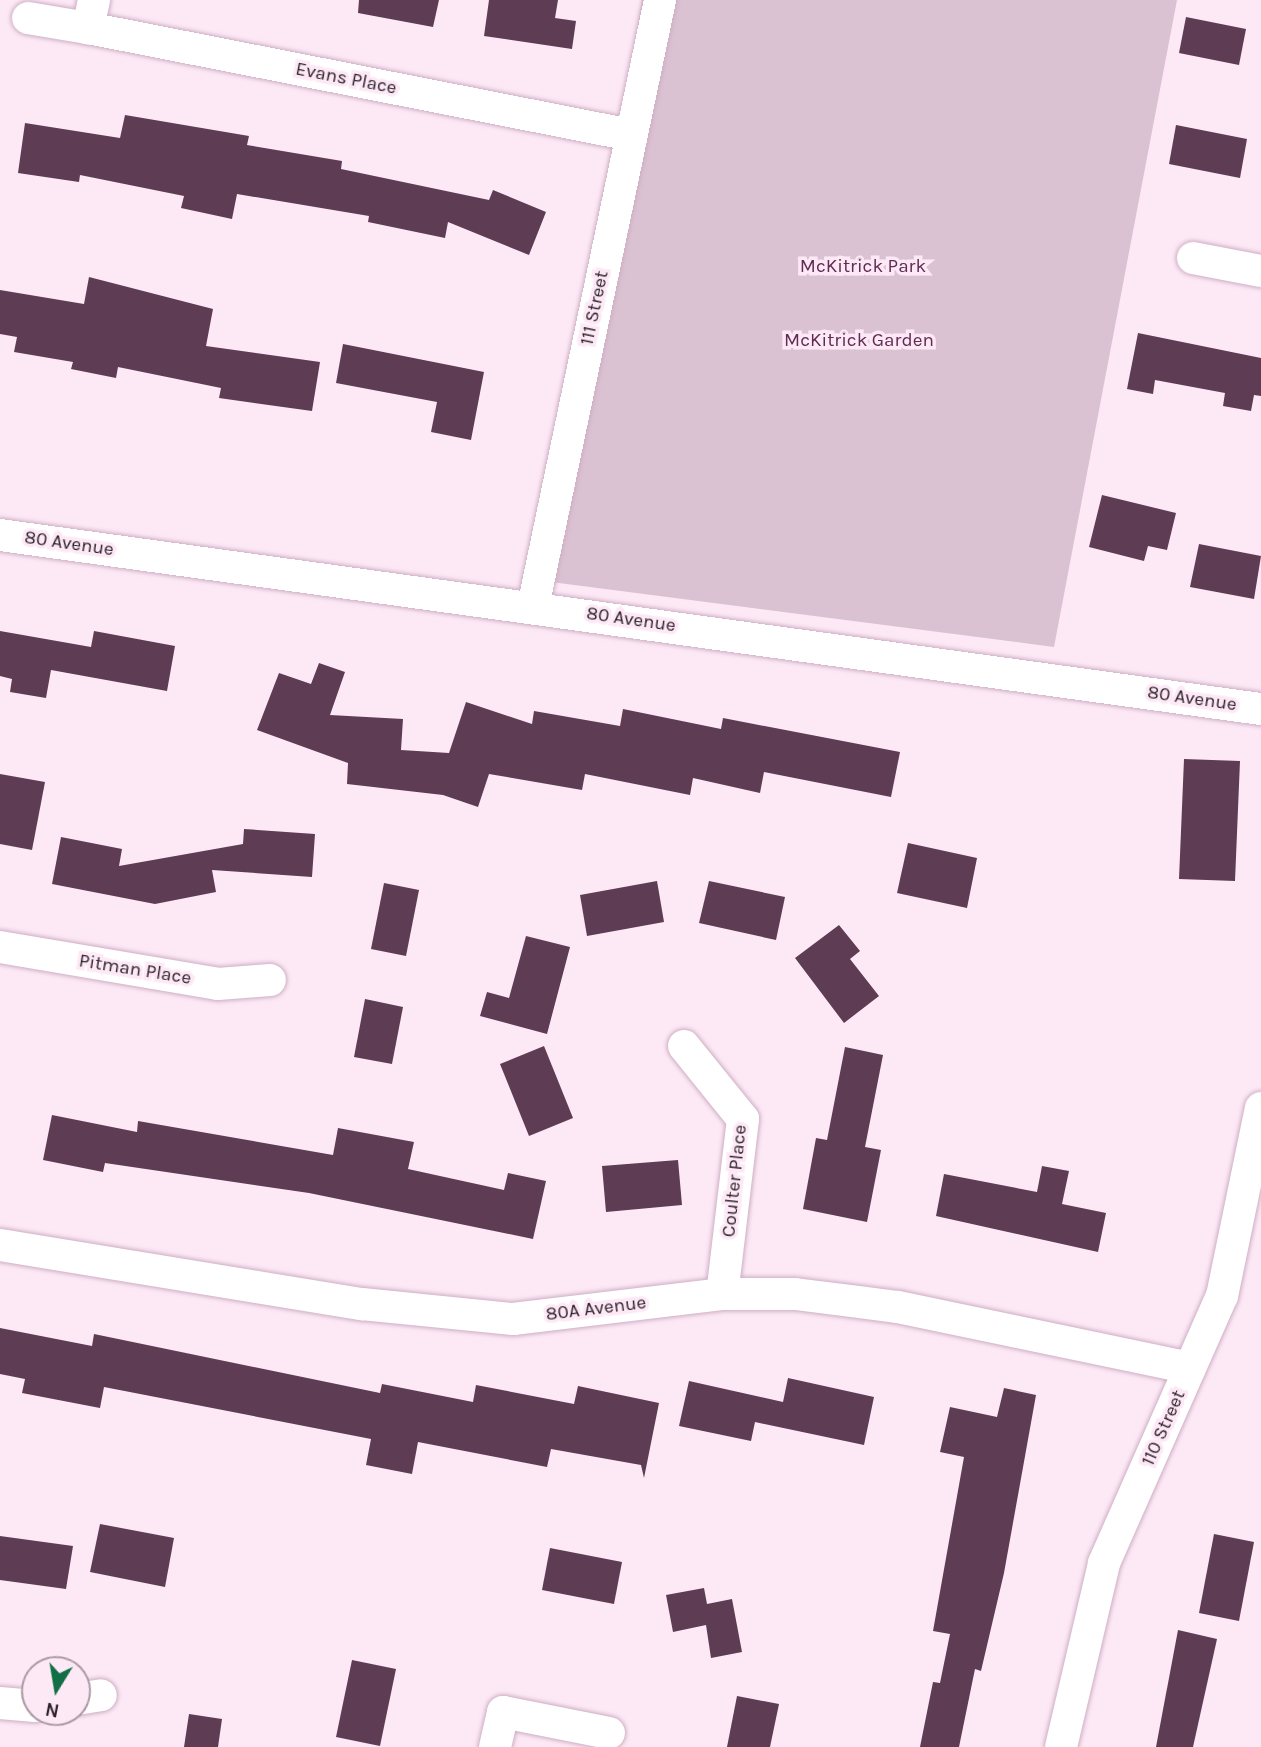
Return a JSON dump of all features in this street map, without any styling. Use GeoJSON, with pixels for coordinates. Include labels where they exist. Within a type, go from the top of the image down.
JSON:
{"type":"FeatureCollection","features":[{"type":"Feature","properties":{"kind":"street","name":"111 Street"},"geometry":{"type":"LineString","coordinates":[[533,607],[660,3]]}},
{"type":"Feature","properties":{"kind":"street","name":"Evans Place"},"geometry":{"type":"LineString","coordinates":[[28,18],[91,14],[631,135]]}},
{"type":"Feature","properties":{"kind":"street"},"geometry":{"type":"LineString","coordinates":[[1193,258],[1261,271]]}},
{"type":"Feature","properties":{"kind":"street","name":"80 Avenue"},"geometry":{"type":"LineString","coordinates":[[0,535],[1261,709]]}},
{"type":"Feature","properties":{"kind":"street","name":"Pitman Place"},"geometry":{"type":"LineString","coordinates":[[0,947],[218,984],[270,980]]}},
{"type":"Feature","properties":{"kind":"street","name":"Coulter Place"},"geometry":{"type":"LineString","coordinates":[[684,1046],[743,1119],[722,1294]]}},
{"type":"Feature","properties":{"kind":"street","name":"110 Street"},"geometry":{"type":"LineString","coordinates":[[1061,1747],[1104,1563],[1222,1296],[1261,1108]]}},
{"type":"Feature","properties":{"kind":"street","name":"80A Avenue"},"geometry":{"type":"LineString","coordinates":[[0,1245],[362,1304],[513,1319],[722,1294],[795,1294],[898,1307],[1190,1368]]}},
{"type":"Feature","properties":{"kind":"street"},"geometry":{"type":"LineString","coordinates":[[0,1703],[21,1705]]}},
{"type":"Feature","properties":{"kind":"street"},"geometry":{"type":"LineString","coordinates":[[495,1747],[503,1712],[609,1733]]}},
{"type":"Feature","properties":{"kind":"green space","name":"McKitrick Park"},"geometry":{"type":"Polygon","coordinates":[[[642,0],[1177,0],[1054,647],[551,582],[642,0]]]}},
{"type":"Feature","properties":{"kind":"building"},"geometry":{"type":"Polygon","coordinates":[[[359,0],[439,0],[433,27],[358,13],[359,0]]]}},
{"type":"Feature","properties":{"kind":"building"},"geometry":{"type":"Polygon","coordinates":[[[489,0],[558,0],[555,18],[576,21],[572,49],[484,36],[489,0]]]}},
{"type":"Feature","properties":{"kind":"building"},"geometry":{"type":"Polygon","coordinates":[[[1186,17],[1246,29],[1239,65],[1179,53],[1186,17]]]}},
{"type":"Feature","properties":{"kind":"building"},"geometry":{"type":"Polygon","coordinates":[[[125,115],[249,136],[247,145],[342,161],[341,169],[489,200],[493,190],[546,212],[529,255],[448,222],[445,238],[368,222],[369,216],[237,194],[232,219],[181,208],[184,196],[80,175],[79,182],[18,173],[25,123],[120,138],[125,115]]]}},
{"type":"Feature","properties":{"kind":"building"},"geometry":{"type":"Polygon","coordinates":[[[1176,125],[1247,139],[1240,178],[1169,164],[1176,125]]]}},
{"type":"Feature","properties":{"kind":"building"},"geometry":{"type":"Polygon","coordinates":[[[89,277],[213,309],[206,346],[320,362],[312,411],[219,398],[221,388],[118,367],[116,378],[71,369],[73,362],[14,352],[17,337],[0,334],[0,290],[84,304],[89,277]]]}},
{"type":"Feature","properties":{"kind":"building"},"geometry":{"type":"Polygon","coordinates":[[[1138,333],[1261,358],[1261,396],[1254,395],[1251,411],[1223,406],[1225,393],[1155,380],[1153,394],[1127,389],[1138,333]]]}},
{"type":"Feature","properties":{"kind":"building"},"geometry":{"type":"Polygon","coordinates":[[[343,344],[484,372],[471,440],[431,432],[437,402],[336,383],[343,344]]]}},
{"type":"Feature","properties":{"kind":"building"},"geometry":{"type":"Polygon","coordinates":[[[1102,495],[1176,513],[1167,550],[1148,546],[1144,561],[1089,547],[1102,495]]]}},
{"type":"Feature","properties":{"kind":"building"},"geometry":{"type":"Polygon","coordinates":[[[1199,544],[1261,556],[1254,599],[1190,587],[1199,544]]]}},
{"type":"Feature","properties":{"kind":"building"},"geometry":{"type":"Polygon","coordinates":[[[0,631],[91,647],[94,631],[175,646],[167,691],[51,670],[46,698],[10,692],[12,679],[0,676],[0,631]]]}},
{"type":"Feature","properties":{"kind":"building"},"geometry":{"type":"Polygon","coordinates":[[[319,663],[345,672],[330,715],[403,719],[401,750],[449,753],[466,702],[532,724],[534,711],[620,726],[623,709],[721,729],[723,718],[900,752],[891,797],[764,772],[760,793],[693,778],[690,795],[585,774],[582,790],[489,774],[478,807],[443,795],[347,784],[348,763],[257,730],[279,673],[311,684],[319,663]]]}},
{"type":"Feature","properties":{"kind":"building"},"geometry":{"type":"Polygon","coordinates":[[[1184,759],[1240,761],[1235,881],[1179,879],[1184,759]]]}},
{"type":"Feature","properties":{"kind":"building"},"geometry":{"type":"Polygon","coordinates":[[[0,774],[45,782],[32,850],[0,844],[0,774]]]}},
{"type":"Feature","properties":{"kind":"building"},"geometry":{"type":"Polygon","coordinates":[[[244,829],[315,834],[312,877],[212,870],[216,892],[155,904],[52,884],[61,837],[122,849],[119,866],[243,844],[244,829]]]}},
{"type":"Feature","properties":{"kind":"building"},"geometry":{"type":"Polygon","coordinates":[[[908,843],[977,858],[967,908],[897,893],[908,843]]]}},
{"type":"Feature","properties":{"kind":"building"},"geometry":{"type":"Polygon","coordinates":[[[657,881],[664,922],[587,936],[580,895],[657,881]]]}},
{"type":"Feature","properties":{"kind":"building"},"geometry":{"type":"Polygon","coordinates":[[[709,881],[785,897],[776,940],[699,923],[709,881]]]}},
{"type":"Feature","properties":{"kind":"building"},"geometry":{"type":"Polygon","coordinates":[[[384,883],[419,890],[406,956],[371,949],[384,883]]]}},
{"type":"Feature","properties":{"kind":"building"},"geometry":{"type":"Polygon","coordinates":[[[839,925],[860,951],[850,959],[879,996],[844,1023],[795,958],[839,925]]]}},
{"type":"Feature","properties":{"kind":"building"},"geometry":{"type":"Polygon","coordinates":[[[526,936],[570,947],[547,1034],[480,1016],[487,992],[509,998],[526,936]]]}},
{"type":"Feature","properties":{"kind":"building"},"geometry":{"type":"Polygon","coordinates":[[[365,999],[403,1007],[392,1064],[354,1057],[365,999]]]}},
{"type":"Feature","properties":{"kind":"building"},"geometry":{"type":"Polygon","coordinates":[[[544,1046],[573,1118],[529,1136],[500,1064],[544,1046]]]}},
{"type":"Feature","properties":{"kind":"building"},"geometry":{"type":"Polygon","coordinates":[[[845,1047],[883,1055],[865,1147],[881,1150],[867,1222],[803,1209],[816,1138],[827,1140],[845,1047]]]}},
{"type":"Feature","properties":{"kind":"building"},"geometry":{"type":"Polygon","coordinates":[[[52,1115],[137,1132],[138,1121],[333,1155],[338,1128],[414,1142],[408,1169],[504,1190],[508,1173],[546,1181],[533,1239],[309,1193],[105,1163],[103,1172],[43,1160],[52,1115]]]}},
{"type":"Feature","properties":{"kind":"building"},"geometry":{"type":"Polygon","coordinates":[[[678,1160],[682,1205],[606,1212],[602,1166],[678,1160]]]}},
{"type":"Feature","properties":{"kind":"building"},"geometry":{"type":"Polygon","coordinates":[[[1042,1166],[1069,1171],[1062,1204],[1106,1213],[1098,1252],[936,1216],[944,1174],[1037,1192],[1042,1166]]]}},
{"type":"Feature","properties":{"kind":"building"},"geometry":{"type":"Polygon","coordinates":[[[0,1328],[92,1346],[94,1334],[380,1393],[382,1384],[473,1402],[476,1385],[574,1404],[578,1386],[659,1403],[644,1478],[641,1465],[551,1449],[547,1467],[418,1442],[412,1474],[366,1465],[371,1439],[104,1387],[100,1408],[22,1393],[25,1379],[0,1374],[0,1328]]]}},
{"type":"Feature","properties":{"kind":"building"},"geometry":{"type":"Polygon","coordinates":[[[788,1378],[874,1397],[864,1445],[755,1422],[751,1441],[679,1426],[689,1381],[783,1402],[788,1378]]]}},
{"type":"Feature","properties":{"kind":"building"},"geometry":{"type":"Polygon","coordinates":[[[1004,1388],[1036,1395],[1004,1573],[981,1671],[975,1669],[959,1747],[920,1747],[933,1682],[940,1683],[950,1634],[933,1631],[964,1457],[940,1452],[950,1407],[997,1417],[1004,1388]]]}},
{"type":"Feature","properties":{"kind":"building"},"geometry":{"type":"Polygon","coordinates":[[[100,1524],[174,1538],[165,1587],[90,1572],[100,1524]]]}},
{"type":"Feature","properties":{"kind":"building"},"geometry":{"type":"Polygon","coordinates":[[[1214,1534],[1254,1542],[1239,1621],[1199,1613],[1214,1534]]]}},
{"type":"Feature","properties":{"kind":"building"},"geometry":{"type":"Polygon","coordinates":[[[0,1536],[73,1546],[66,1589],[0,1580],[0,1536]]]}},
{"type":"Feature","properties":{"kind":"building"},"geometry":{"type":"Polygon","coordinates":[[[550,1548],[622,1562],[614,1604],[542,1590],[550,1548]]]}},
{"type":"Feature","properties":{"kind":"building"},"geometry":{"type":"Polygon","coordinates":[[[704,1588],[707,1604],[732,1599],[742,1652],[711,1658],[706,1625],[673,1632],[666,1595],[704,1588]]]}},
{"type":"Feature","properties":{"kind":"building"},"geometry":{"type":"Polygon","coordinates":[[[1178,1630],[1217,1639],[1193,1747],[1156,1747],[1178,1630]]]}},
{"type":"Feature","properties":{"kind":"building"},"geometry":{"type":"Polygon","coordinates":[[[352,1660],[396,1669],[380,1746],[336,1737],[352,1660]]]}},
{"type":"Feature","properties":{"kind":"building"},"geometry":{"type":"Polygon","coordinates":[[[737,1696],[779,1704],[770,1747],[727,1747],[737,1696]]]}},
{"type":"Feature","properties":{"kind":"building"},"geometry":{"type":"Polygon","coordinates":[[[189,1714],[222,1719],[218,1747],[184,1747],[189,1714]]]}},
{"type":"Feature","properties":{"kind":"park label","name":"McKitrick Garden"},"geometry":{"type":"Point","coordinates":[859,341]}}]}
